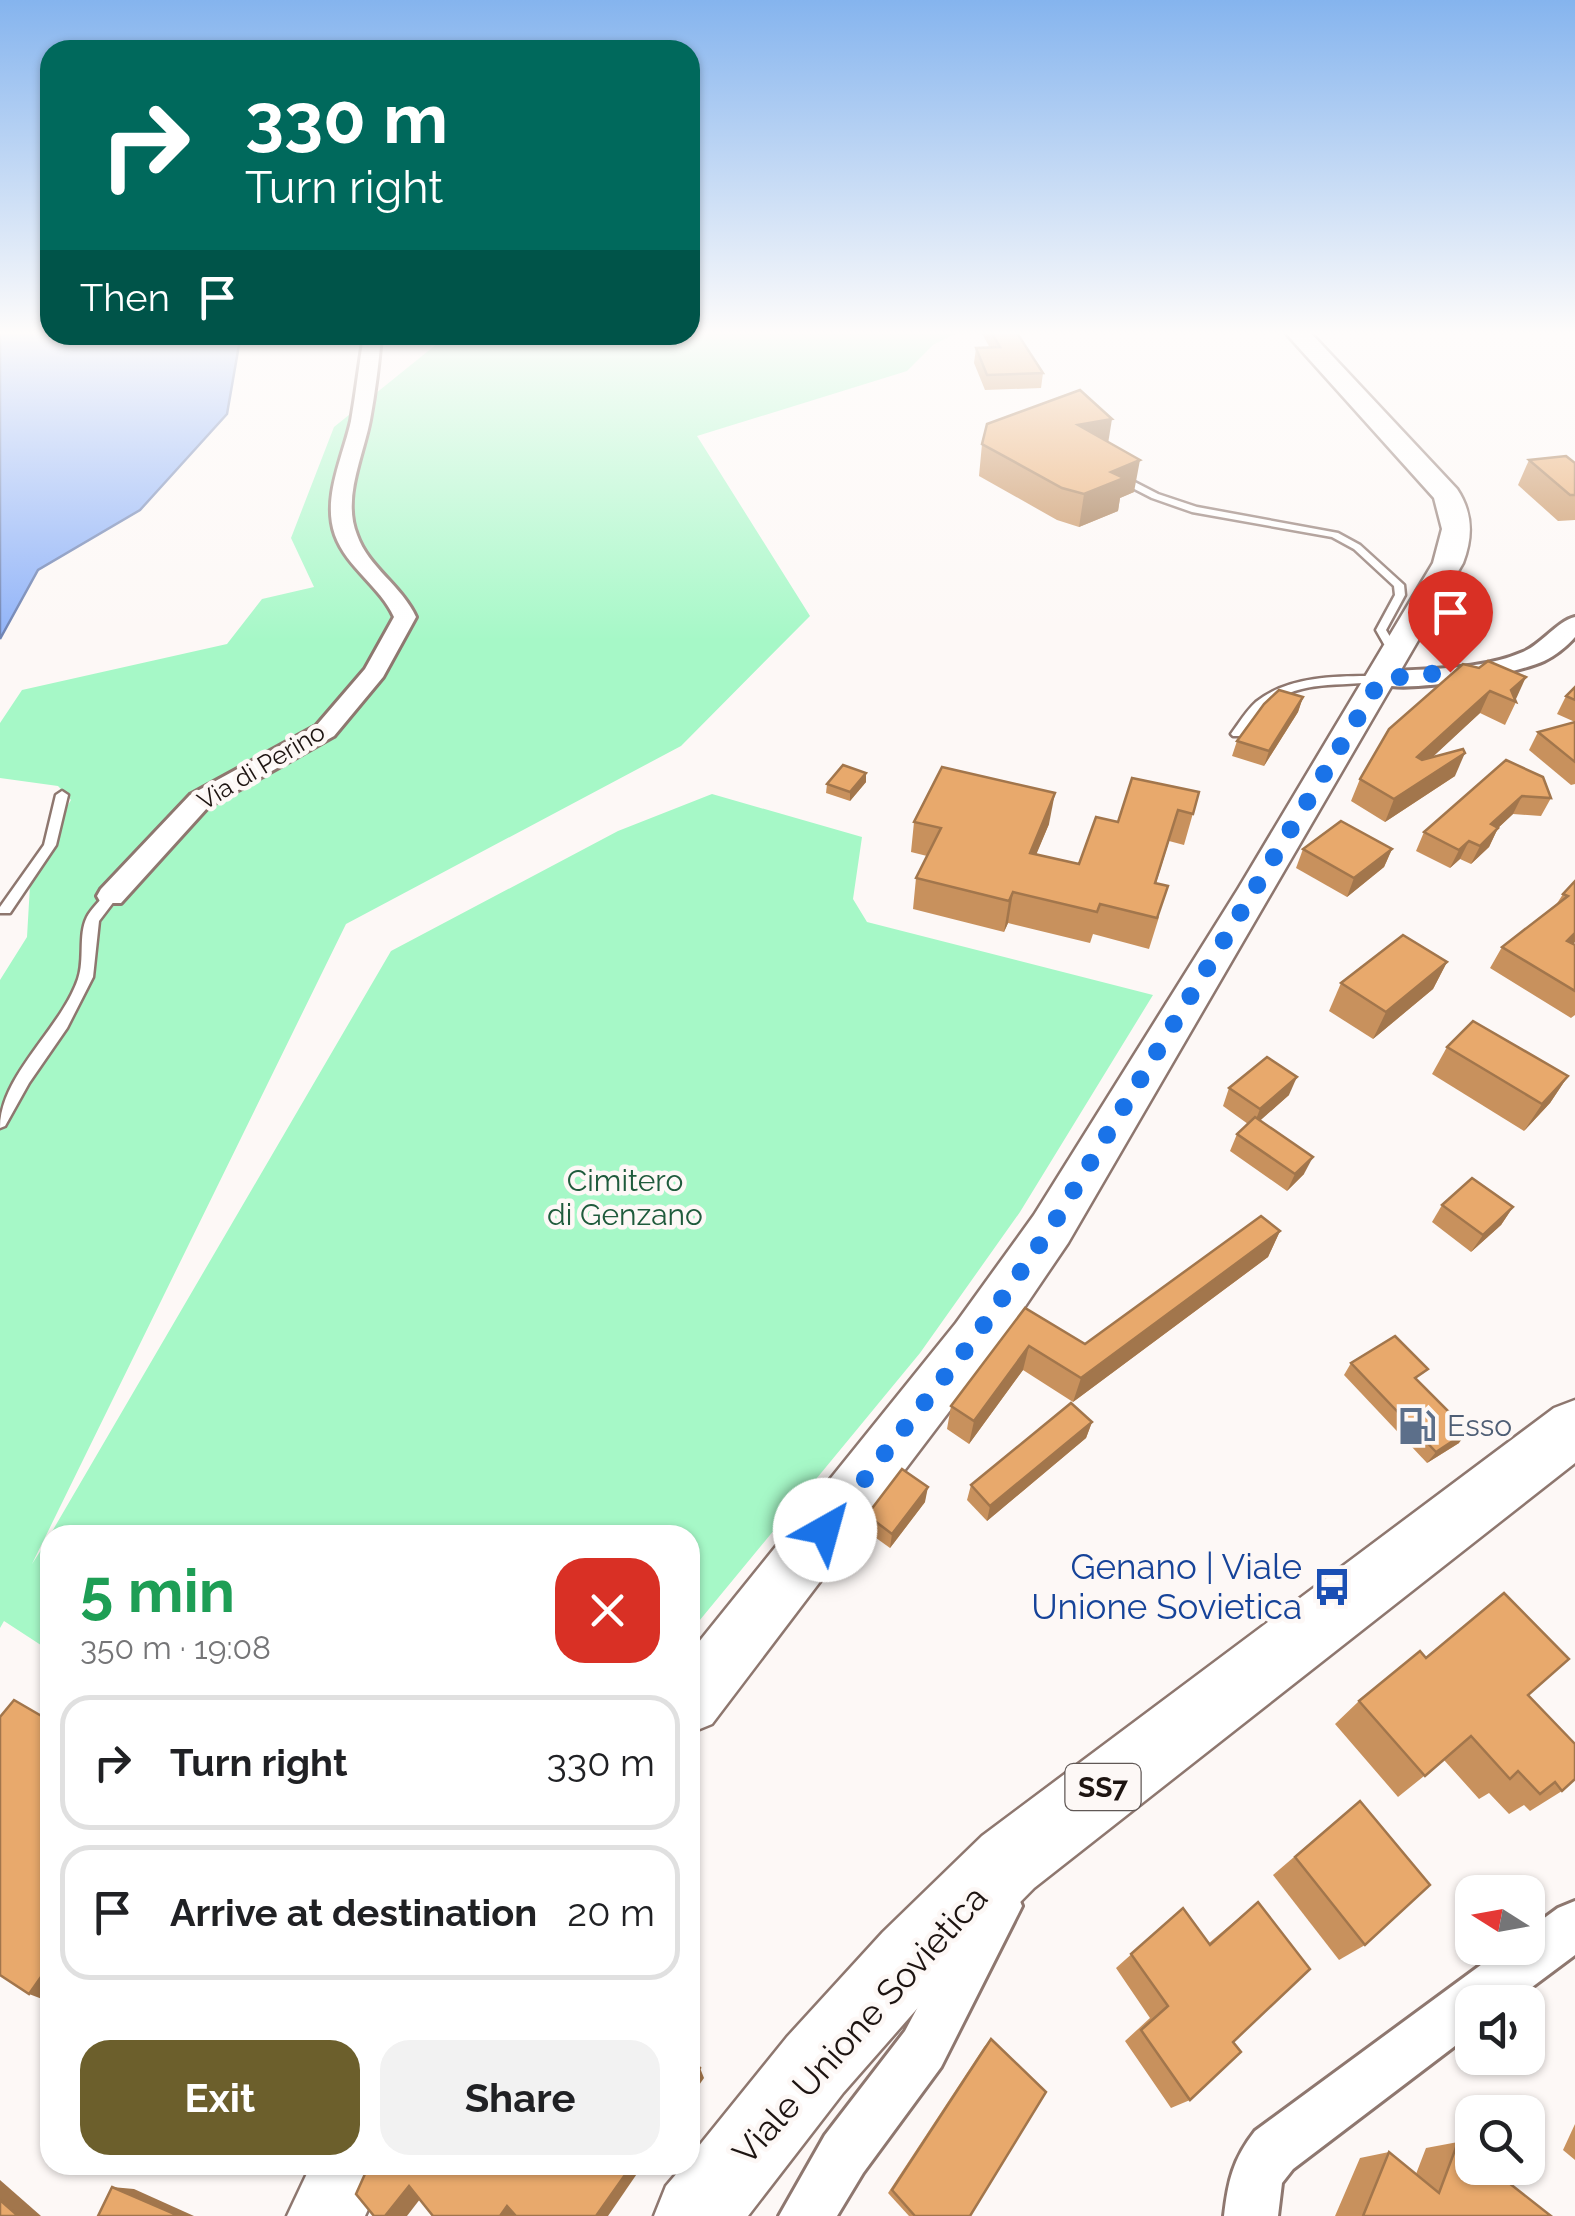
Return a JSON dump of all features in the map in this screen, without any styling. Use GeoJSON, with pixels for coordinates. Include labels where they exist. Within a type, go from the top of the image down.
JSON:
{"type":"FeatureCollection","features":[{"type":"Feature","properties":{"kind":"main road"},"geometry":{"type":"LineString","coordinates":[[700,1689],[974,1339],[1036,1251],[1390,664],[1452,554],[1456,538],[1454,511],[1427,470],[1393,433]]}},
{"type":"Feature","properties":{"kind":"main road","name":"Viale Unione Sovietica"},"geometry":{"type":"LineString","coordinates":[[696,2216],[787,2098],[874,1999],[950,1918],[1032,1842],[1575,1428]]}},
{"type":"Feature","properties":{"kind":"main road"},"geometry":{"type":"LineString","coordinates":[[325,2216],[347,2175]]}},
{"type":"Feature","properties":{"kind":"street","name":"Via di Perino"},"geometry":{"type":"LineString","coordinates":[[110,896],[180,817],[199,802],[325,731],[393,644],[405,617],[398,597],[353,550],[342,522],[344,479],[356,433]]}},
{"type":"Feature","properties":{"kind":"street"},"geometry":{"type":"LineString","coordinates":[[1390,664],[1519,662],[1552,649],[1575,624]]}},
{"type":"Feature","properties":{"kind":"street","name":"Viale Unione Sovietica"},"geometry":{"type":"LineString","coordinates":[[806,2216],[844,2154],[923,2049],[1032,1842]]}},
{"type":"Feature","properties":{"kind":"street"},"geometry":{"type":"LineString","coordinates":[[1251,2216],[1256,2173],[1274,2150],[1575,1926]]}},
{"type":"Feature","properties":{"kind":"lane"},"geometry":{"type":"LineString","coordinates":[[1110,472],[1177,504],[1231,518],[1322,531],[1352,543],[1400,588],[1398,600],[1381,630],[1390,664],[1276,696],[1258,707],[1236,734]]}},
{"type":"Feature","properties":{"kind":"lane"},"geometry":{"type":"LineString","coordinates":[[5,910],[50,844],[62,795]]}},
{"type":"Feature","properties":{"kind":"lane","name":"Via di Perino"},"geometry":{"type":"LineString","coordinates":[[0,1122],[24,1078],[62,1024],[86,977],[92,920],[110,896]]}},
{"type":"Feature","properties":{"kind":"green space"},"geometry":{"type":"Polygon","coordinates":[[[332,433],[705,433],[697,436],[810,616],[681,746],[346,924],[51,1525],[40,1525],[40,1548],[32,1564],[40,1552],[40,1644],[4,1621],[0,1628],[0,980],[27,937],[31,868],[71,800],[58,786],[0,778],[0,723],[22,690],[227,644],[262,599],[314,587],[291,538],[332,433]]]}},
{"type":"Feature","properties":{"kind":"green space","name":"Cimitero di Genzano"},"geometry":{"type":"Polygon","coordinates":[[[712,794],[862,837],[853,899],[867,922],[1153,995],[1020,1212],[920,1353],[700,1620],[700,1525],[56,1525],[391,951],[618,831],[712,794]]]}},
{"type":"Feature","properties":{"kind":"water"},"geometry":{"type":"Polygon","coordinates":[[[0,433],[209,433],[140,510],[38,570],[0,639],[0,433]]]}},
{"type":"Feature","properties":{"kind":"building"},"geometry":{"type":"Polygon","coordinates":[[[985,433],[1093,433],[1140,460],[1111,472],[1124,478],[1084,494],[1062,488],[982,444],[985,433]]]}},
{"type":"Feature","properties":{"kind":"building"},"geometry":{"type":"Polygon","coordinates":[[[1566,456],[1575,463],[1575,495],[1570,495],[1529,460],[1566,456]]]}},
{"type":"Feature","properties":{"kind":"building"},"geometry":{"type":"Polygon","coordinates":[[[1488,661],[1526,677],[1511,690],[1516,702],[1490,691],[1417,757],[1422,760],[1463,749],[1465,753],[1394,799],[1360,779],[1389,729],[1463,664],[1479,668],[1488,661]]]}},
{"type":"Feature","properties":{"kind":"building"},"geometry":{"type":"Polygon","coordinates":[[[1279,690],[1303,697],[1269,751],[1237,741],[1264,704],[1279,690]]]}},
{"type":"Feature","properties":{"kind":"building"},"geometry":{"type":"Polygon","coordinates":[[[1575,722],[1575,762],[1538,732],[1575,722]]]}},
{"type":"Feature","properties":{"kind":"building"},"geometry":{"type":"Polygon","coordinates":[[[1506,760],[1543,777],[1551,798],[1522,796],[1491,824],[1498,828],[1480,846],[1469,841],[1459,850],[1424,832],[1506,760]]]}},
{"type":"Feature","properties":{"kind":"building"},"geometry":{"type":"Polygon","coordinates":[[[843,765],[866,773],[850,792],[827,784],[843,765]]]}},
{"type":"Feature","properties":{"kind":"building"},"geometry":{"type":"Polygon","coordinates":[[[942,767],[1055,793],[1030,853],[1079,864],[1096,817],[1118,822],[1132,778],[1199,792],[1193,814],[1178,810],[1155,883],[1168,886],[1157,918],[1100,904],[1097,912],[1013,892],[1009,901],[916,878],[941,828],[914,822],[942,767]]]}},
{"type":"Feature","properties":{"kind":"building"},"geometry":{"type":"Polygon","coordinates":[[[1341,821],[1392,849],[1354,878],[1303,849],[1341,821]]]}},
{"type":"Feature","properties":{"kind":"building"},"geometry":{"type":"Polygon","coordinates":[[[1575,881],[1575,933],[1567,941],[1575,945],[1575,991],[1502,947],[1568,896],[1563,894],[1575,881]]]}},
{"type":"Feature","properties":{"kind":"building"},"geometry":{"type":"Polygon","coordinates":[[[1403,935],[1447,962],[1386,1012],[1341,983],[1403,935]]]}},
{"type":"Feature","properties":{"kind":"building"},"geometry":{"type":"Polygon","coordinates":[[[1473,1021],[1568,1076],[1542,1104],[1447,1047],[1473,1021]]]}},
{"type":"Feature","properties":{"kind":"building"},"geometry":{"type":"Polygon","coordinates":[[[1267,1057],[1297,1077],[1260,1109],[1229,1088],[1267,1057]]]}},
{"type":"Feature","properties":{"kind":"building"},"geometry":{"type":"Polygon","coordinates":[[[1255,1117],[1313,1157],[1295,1174],[1237,1134],[1255,1117]]]}},
{"type":"Feature","properties":{"kind":"building"},"geometry":{"type":"Polygon","coordinates":[[[1472,1178],[1513,1207],[1483,1235],[1442,1205],[1472,1178]]]}},
{"type":"Feature","properties":{"kind":"building"},"geometry":{"type":"Polygon","coordinates":[[[1261,1216],[1280,1231],[1081,1378],[1029,1346],[974,1421],[951,1406],[1025,1308],[1085,1344],[1261,1216]]]}},
{"type":"Feature","properties":{"kind":"building"},"geometry":{"type":"Polygon","coordinates":[[[1395,1336],[1428,1369],[1415,1378],[1468,1431],[1436,1452],[1351,1363],[1395,1336]]]}},
{"type":"Feature","properties":{"kind":"building"},"geometry":{"type":"Polygon","coordinates":[[[1071,1403],[1092,1422],[990,1506],[971,1485],[1071,1403]]]}},
{"type":"Feature","properties":{"kind":"building"},"geometry":{"type":"Polygon","coordinates":[[[902,1469],[928,1487],[892,1534],[867,1515],[902,1469]]]}},
{"type":"Feature","properties":{"kind":"building"},"geometry":{"type":"Polygon","coordinates":[[[1504,1593],[1569,1659],[1528,1695],[1575,1744],[1575,1779],[1562,1791],[1555,1782],[1540,1794],[1518,1771],[1510,1779],[1471,1736],[1425,1776],[1359,1701],[1420,1651],[1426,1658],[1504,1593]]]}},
{"type":"Feature","properties":{"kind":"building"},"geometry":{"type":"Polygon","coordinates":[[[14,1700],[40,1715],[40,1978],[29,1994],[0,1975],[0,1717],[14,1700]]]}},
{"type":"Feature","properties":{"kind":"building"},"geometry":{"type":"Polygon","coordinates":[[[1360,1801],[1430,1885],[1365,1945],[1295,1857],[1360,1801]]]}},
{"type":"Feature","properties":{"kind":"building"},"geometry":{"type":"Polygon","coordinates":[[[1258,1902],[1310,1969],[1233,2042],[1241,2052],[1190,2100],[1141,2030],[1168,2006],[1131,1954],[1183,1908],[1210,1945],[1258,1902]]]}},
{"type":"Feature","properties":{"kind":"building"},"geometry":{"type":"Polygon","coordinates":[[[991,2039],[1046,2092],[970,2216],[915,2216],[892,2190],[991,2039]]]}},
{"type":"Feature","properties":{"kind":"building"},"geometry":{"type":"Polygon","coordinates":[[[1455,2150],[1455,2185],[1512,2185],[1551,2216],[1363,2216],[1389,2152],[1439,2193],[1455,2150]]]}},
{"type":"Feature","properties":{"kind":"building"},"geometry":{"type":"Polygon","coordinates":[[[365,2175],[625,2175],[596,2216],[516,2216],[507,2206],[500,2216],[433,2216],[409,2186],[385,2216],[374,2216],[356,2194],[365,2175]]]}},
{"type":"Feature","properties":{"kind":"building"},"geometry":{"type":"Polygon","coordinates":[[[112,2187],[179,2216],[98,2216],[112,2187]]]}},
{"type":"Feature","properties":{"kind":"building"},"geometry":{"type":"Polygon","coordinates":[[[0,2200],[18,2216],[0,2216],[0,2200]]]}},
{"type":"Feature","properties":{"kind":"place","name":"Esso"},"geometry":{"type":"Point","coordinates":[1417,1426]}},
{"type":"Feature","properties":{"kind":"place","name":"Genano | Viale Unione Sovietica"},"geometry":{"type":"Point","coordinates":[1332,1587]}},
{"type":"Feature","properties":{"kind":"route"},"geometry":{"type":"LineString","coordinates":[[825,1530],[974,1339],[1051,1228],[1381,679],[1450,672]]}}]}
